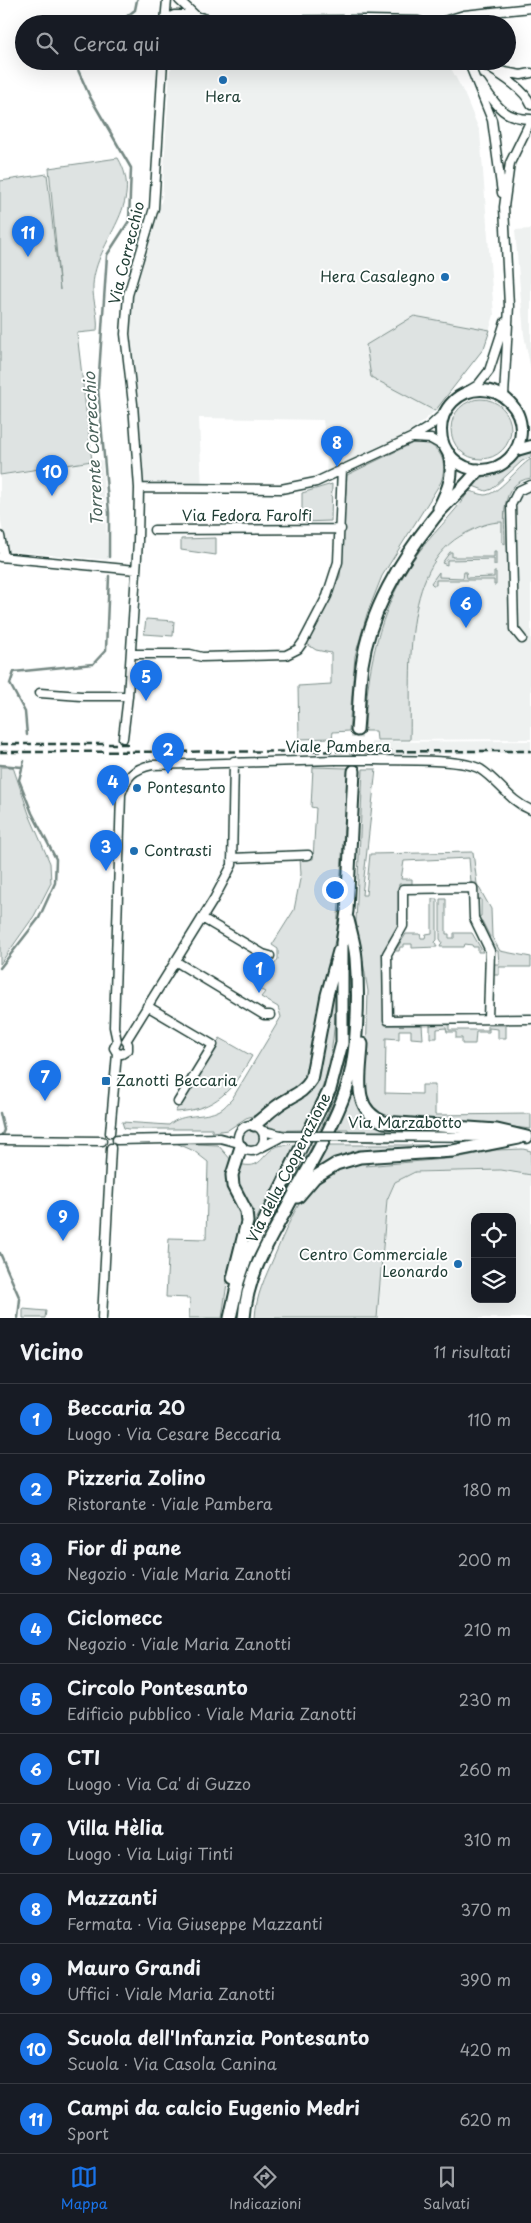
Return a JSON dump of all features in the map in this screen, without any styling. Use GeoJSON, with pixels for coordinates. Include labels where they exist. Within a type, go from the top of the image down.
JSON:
{"type":"FeatureCollection","features":[{"type":"Feature","properties":{"kind":"highway"},"geometry":{"type":"LineString","coordinates":[[435,516],[448,489],[452,473],[447,451]]}},
{"type":"Feature","properties":{"kind":"highway"},"geometry":{"type":"LineString","coordinates":[[357,730],[362,664],[384,593],[435,516],[478,470]]}},
{"type":"Feature","properties":{"kind":"highway","name":"Via della Cooperazione"},"geometry":{"type":"LineString","coordinates":[[230,1316],[238,1282],[247,1256],[330,1089],[342,1043],[342,943],[347,911],[354,772]]}},
{"type":"Feature","properties":{"kind":"highway","name":"Via della Cooperazione"},"geometry":{"type":"LineString","coordinates":[[245,1318],[245,1304],[260,1256],[324,1138],[346,1090],[354,1056],[357,997],[356,957],[347,911]]}},
{"type":"Feature","properties":{"kind":"highway"},"geometry":{"type":"LineString","coordinates":[[253,1128],[268,1116],[276,1106],[305,1089],[311,1080],[327,995],[342,943]]}},
{"type":"Feature","properties":{"kind":"highway"},"geometry":{"type":"LineString","coordinates":[[356,957],[364,1000],[360,1094],[364,1108],[372,1118],[384,1122],[497,1130],[530,1137]]}},
{"type":"Feature","properties":{"kind":"highway"},"geometry":{"type":"LineString","coordinates":[[282,1216],[315,1178],[336,1164],[360,1157],[453,1151],[530,1137]]}},
{"type":"Feature","properties":{"kind":"highway"},"geometry":{"type":"LineString","coordinates":[[230,1316],[233,1279],[247,1222],[246,1211],[233,1186],[232,1175],[240,1145]]}},
{"type":"Feature","properties":{"kind":"main road"},"geometry":{"type":"LineString","coordinates":[[481,389],[497,392],[504,396],[517,410],[527,431],[517,450],[496,468],[478,470],[467,468],[447,451],[441,430],[444,414],[458,397],[465,393],[481,389]]}},
{"type":"Feature","properties":{"kind":"main road"},"geometry":{"type":"LineString","coordinates":[[517,450],[531,446]]}},
{"type":"Feature","properties":{"kind":"street"},"geometry":{"type":"LineString","coordinates":[[167,0],[167,15]]}},
{"type":"Feature","properties":{"kind":"street"},"geometry":{"type":"LineString","coordinates":[[179,0],[195,15]]}},
{"type":"Feature","properties":{"kind":"street"},"geometry":{"type":"LineString","coordinates":[[461,15],[531,8]]}},
{"type":"Feature","properties":{"kind":"street","name":"Via Correcchio"},"geometry":{"type":"LineString","coordinates":[[123,738],[128,696],[139,488],[133,404],[125,334],[128,295],[154,208],[164,70]]}},
{"type":"Feature","properties":{"kind":"street"},"geometry":{"type":"LineString","coordinates":[[472,70],[492,120],[504,208],[509,306],[504,396]]}},
{"type":"Feature","properties":{"kind":"street"},"geometry":{"type":"LineString","coordinates":[[473,70],[505,114],[516,119],[531,119],[510,163],[504,208]]}},
{"type":"Feature","properties":{"kind":"street"},"geometry":{"type":"LineString","coordinates":[[492,70],[521,90],[529,99],[531,105]]}},
{"type":"Feature","properties":{"kind":"street"},"geometry":{"type":"LineString","coordinates":[[496,70],[521,75],[531,73]]}},
{"type":"Feature","properties":{"kind":"street"},"geometry":{"type":"LineString","coordinates":[[458,397],[478,385],[489,372],[509,306]]}},
{"type":"Feature","properties":{"kind":"street"},"geometry":{"type":"LineString","coordinates":[[139,488],[281,489],[316,482],[411,438],[429,428],[444,414]]}},
{"type":"Feature","properties":{"kind":"street"},"geometry":{"type":"LineString","coordinates":[[411,438],[431,439],[447,451]]}},
{"type":"Feature","properties":{"kind":"street"},"geometry":{"type":"LineString","coordinates":[[130,654],[198,656],[286,655],[298,649],[326,596],[338,562],[341,529],[342,469]]}},
{"type":"Feature","properties":{"kind":"street"},"geometry":{"type":"LineString","coordinates":[[522,639],[514,629],[511,505],[518,491],[531,485]]}},
{"type":"Feature","properties":{"kind":"street","name":"Via Fedora Farolfi"},"geometry":{"type":"LineString","coordinates":[[154,530],[341,529]]}},
{"type":"Feature","properties":{"kind":"street"},"geometry":{"type":"LineString","coordinates":[[0,536],[2,557],[136,570]]}},
{"type":"Feature","properties":{"kind":"street"},"geometry":{"type":"LineString","coordinates":[[40,693],[81,696],[128,696]]}},
{"type":"Feature","properties":{"kind":"street","name":"Viale Pambera"},"geometry":{"type":"LineString","coordinates":[[117,1041],[114,1027],[121,794],[130,773],[138,768],[172,764],[234,761],[375,760],[468,764],[486,773],[506,794],[531,810]]}},
{"type":"Feature","properties":{"kind":"street"},"geometry":{"type":"LineString","coordinates":[[126,1041],[226,877],[232,858],[234,761]]}},
{"type":"Feature","properties":{"kind":"street"},"geometry":{"type":"LineString","coordinates":[[232,858],[308,855]]}},
{"type":"Feature","properties":{"kind":"street"},"geometry":{"type":"LineString","coordinates":[[488,1019],[490,951],[474,918],[473,888],[403,889],[403,926],[387,954],[388,1020],[531,1019]]}},
{"type":"Feature","properties":{"kind":"street"},"geometry":{"type":"LineString","coordinates":[[202,918],[263,954],[270,956]]}},
{"type":"Feature","properties":{"kind":"street"},"geometry":{"type":"LineString","coordinates":[[175,961],[264,1015],[270,1015]]}},
{"type":"Feature","properties":{"kind":"street"},"geometry":{"type":"LineString","coordinates":[[147,1006],[213,1045],[178,1102]]}},
{"type":"Feature","properties":{"kind":"street"},"geometry":{"type":"LineString","coordinates":[[110,1133],[118,1053],[114,1048],[117,1041],[126,1041]]}},
{"type":"Feature","properties":{"kind":"street"},"geometry":{"type":"LineString","coordinates":[[118,1053],[122,1054],[128,1050],[126,1041]]}},
{"type":"Feature","properties":{"kind":"street"},"geometry":{"type":"LineString","coordinates":[[117,1140],[220,1138],[253,1128]]}},
{"type":"Feature","properties":{"kind":"street"},"geometry":{"type":"LineString","coordinates":[[240,1145],[238,1135],[253,1128]]}},
{"type":"Feature","properties":{"kind":"street"},"geometry":{"type":"LineString","coordinates":[[220,1138],[240,1145],[248,1151],[260,1148],[265,1140],[253,1128]]}},
{"type":"Feature","properties":{"kind":"street","name":"Via Marzabotto"},"geometry":{"type":"LineString","coordinates":[[253,1128],[285,1136],[530,1137]]}},
{"type":"Feature","properties":{"kind":"street"},"geometry":{"type":"LineString","coordinates":[[110,1133],[117,1140]]}},
{"type":"Feature","properties":{"kind":"street"},"geometry":{"type":"LineString","coordinates":[[102,1142],[104,1136],[110,1133]]}},
{"type":"Feature","properties":{"kind":"street","name":"Via Marzabotto"},"geometry":{"type":"LineString","coordinates":[[260,1148],[285,1136]]}},
{"type":"Feature","properties":{"kind":"street"},"geometry":{"type":"LineString","coordinates":[[0,1140],[102,1142]]}},
{"type":"Feature","properties":{"kind":"street"},"geometry":{"type":"LineString","coordinates":[[102,1318],[111,1148],[115,1146],[117,1140]]}},
{"type":"Feature","properties":{"kind":"street"},"geometry":{"type":"LineString","coordinates":[[102,1142],[104,1146],[111,1148]]}},
{"type":"Feature","properties":{"kind":"shaded area"},"geometry":{"type":"Polygon","coordinates":[[[170,70],[452,70],[464,93],[480,132],[494,315],[484,348],[435,411],[408,434],[326,476],[327,453],[323,420],[199,418],[202,490],[137,487],[122,328],[162,199],[170,70]]]}},
{"type":"Feature","properties":{"kind":"shaded area"},"geometry":{"type":"Polygon","coordinates":[[[118,158],[125,175],[126,191],[123,207],[96,268],[93,291],[97,331],[77,333],[92,461],[0,475],[0,181],[47,174],[60,290],[49,168],[118,158]]]}},
{"type":"Feature","properties":{"kind":"shaded area"},"geometry":{"type":"Polygon","coordinates":[[[531,229],[531,370],[524,335],[515,230],[531,229]]]}},
{"type":"Feature","properties":{"kind":"shaded area"},"geometry":{"type":"Polygon","coordinates":[[[414,316],[490,330],[484,348],[435,411],[371,377],[366,345],[414,316]]]}},
{"type":"Feature","properties":{"kind":"shaded area"},"geometry":{"type":"Polygon","coordinates":[[[481,399],[497,404],[502,408],[506,413],[511,429],[506,445],[502,450],[497,454],[481,459],[465,454],[460,450],[456,445],[451,429],[456,413],[460,408],[465,404],[481,399]]]}},
{"type":"Feature","properties":{"kind":"shaded area"},"geometry":{"type":"Polygon","coordinates":[[[425,442],[440,453],[444,469],[443,475],[441,482],[382,576],[367,614],[355,656],[349,731],[333,732],[332,738],[299,739],[298,686],[331,684],[331,653],[316,650],[307,644],[340,576],[347,475],[413,443],[425,442]]]}},
{"type":"Feature","properties":{"kind":"shaded area"},"geometry":{"type":"Polygon","coordinates":[[[531,450],[531,457],[522,461],[492,489],[486,491],[473,486],[480,479],[503,470],[524,453],[531,450]]]}},
{"type":"Feature","properties":{"kind":"shaded area"},"geometry":{"type":"Polygon","coordinates":[[[531,459],[531,478],[520,481],[508,495],[505,514],[505,544],[502,542],[502,522],[483,525],[466,533],[444,549],[429,570],[419,596],[414,625],[411,656],[410,740],[377,740],[376,731],[365,731],[368,686],[383,621],[401,580],[413,560],[469,491],[484,495],[496,491],[531,459]]]}},
{"type":"Feature","properties":{"kind":"shaded area"},"geometry":{"type":"Polygon","coordinates":[[[102,460],[108,560],[6,551],[0,515],[0,476],[102,460]]]}},
{"type":"Feature","properties":{"kind":"shaded area"},"geometry":{"type":"Polygon","coordinates":[[[531,480],[531,739],[410,740],[407,616],[427,572],[444,548],[468,532],[506,517],[509,495],[518,484],[531,480]]]}},
{"type":"Feature","properties":{"kind":"shaded area"},"geometry":{"type":"Polygon","coordinates":[[[332,484],[331,521],[302,522],[302,493],[332,484]]]}},
{"type":"Feature","properties":{"kind":"shaded area"},"geometry":{"type":"Polygon","coordinates":[[[216,538],[216,555],[181,550],[181,539],[216,538]]]}},
{"type":"Feature","properties":{"kind":"shaded area"},"geometry":{"type":"Polygon","coordinates":[[[494,551],[496,551],[496,565],[494,565],[494,559],[447,560],[447,565],[442,563],[450,552],[452,552],[452,557],[494,557],[494,551]]]}},
{"type":"Feature","properties":{"kind":"shaded area"},"geometry":{"type":"Polygon","coordinates":[[[439,572],[439,577],[463,578],[464,572],[466,572],[467,578],[494,577],[494,572],[496,572],[496,585],[494,585],[494,580],[436,580],[436,585],[433,585],[431,583],[439,572]]]}},
{"type":"Feature","properties":{"kind":"shaded area"},"geometry":{"type":"Polygon","coordinates":[[[146,619],[174,621],[173,636],[144,634],[146,619]]]}},
{"type":"Feature","properties":{"kind":"shaded area"},"geometry":{"type":"Polygon","coordinates":[[[531,741],[531,753],[371,754],[371,742],[531,741]]]}},
{"type":"Feature","properties":{"kind":"shaded area"},"geometry":{"type":"Polygon","coordinates":[[[0,767],[13,767],[29,814],[50,863],[51,883],[34,916],[0,964],[0,767]]]}},
{"type":"Feature","properties":{"kind":"shaded area"},"geometry":{"type":"Polygon","coordinates":[[[313,767],[348,768],[337,931],[305,1078],[300,1086],[272,1102],[262,1113],[246,1118],[228,1130],[212,1132],[212,1129],[124,1128],[122,1122],[169,1125],[180,1118],[214,1113],[222,1109],[232,1099],[281,1017],[278,1007],[261,997],[265,992],[259,989],[278,959],[278,949],[272,945],[294,910],[301,874],[300,859],[313,859],[316,808],[311,807],[313,767]]]}},
{"type":"Feature","properties":{"kind":"shaded area"},"geometry":{"type":"Polygon","coordinates":[[[363,769],[376,769],[362,895],[366,895],[370,854],[473,852],[477,884],[491,909],[492,937],[500,951],[531,957],[531,967],[499,967],[499,975],[493,975],[493,964],[499,964],[498,951],[492,950],[486,939],[490,937],[482,921],[478,922],[477,917],[481,916],[481,899],[477,898],[476,883],[471,883],[469,858],[404,861],[401,879],[412,879],[412,884],[399,884],[399,924],[383,952],[385,1025],[422,1025],[423,1039],[411,1038],[411,1030],[399,1030],[399,1039],[386,1038],[385,1093],[422,1094],[422,1085],[435,1085],[435,1115],[531,1114],[531,1129],[447,1120],[381,1118],[368,1105],[365,1094],[368,991],[356,921],[363,769]]]}},
{"type":"Feature","properties":{"kind":"shaded area"},"geometry":{"type":"Polygon","coordinates":[[[432,899],[437,899],[437,940],[435,942],[437,947],[412,948],[412,944],[404,944],[404,947],[400,947],[399,951],[395,951],[406,934],[420,934],[421,938],[425,938],[426,934],[432,933],[432,899]]]}},
{"type":"Feature","properties":{"kind":"shaded area"},"geometry":{"type":"Polygon","coordinates":[[[440,899],[446,899],[446,934],[449,934],[449,938],[454,938],[454,933],[472,933],[483,952],[478,952],[478,947],[465,944],[464,947],[440,947],[442,942],[440,939],[440,899]]]}},
{"type":"Feature","properties":{"kind":"shaded area"},"geometry":{"type":"Polygon","coordinates":[[[338,975],[331,1052],[319,1097],[302,1130],[283,1130],[269,1127],[265,1124],[280,1109],[309,1092],[315,1080],[338,975]]]}},
{"type":"Feature","properties":{"kind":"shaded area"},"geometry":{"type":"Polygon","coordinates":[[[349,989],[352,989],[351,1023],[343,1080],[241,1318],[238,1318],[243,1291],[257,1253],[319,1132],[334,1097],[343,1068],[347,1045],[349,989]]]}},
{"type":"Feature","properties":{"kind":"shaded area"},"geometry":{"type":"Polygon","coordinates":[[[449,1024],[449,1030],[488,1030],[488,1025],[506,1025],[506,1038],[498,1038],[498,1029],[489,1028],[489,1032],[476,1032],[475,1044],[462,1044],[462,1038],[456,1038],[456,1032],[447,1032],[446,1028],[437,1029],[437,1038],[430,1038],[430,1025],[449,1024]]]}},
{"type":"Feature","properties":{"kind":"shaded area"},"geometry":{"type":"Polygon","coordinates":[[[220,1038],[252,1056],[237,1079],[222,1096],[202,1107],[175,1112],[220,1038]]]}},
{"type":"Feature","properties":{"kind":"shaded area"},"geometry":{"type":"Polygon","coordinates":[[[356,1078],[356,1095],[359,1109],[374,1124],[382,1128],[461,1131],[348,1131],[348,1129],[336,1129],[356,1078]]]}},
{"type":"Feature","properties":{"kind":"shaded area"},"geometry":{"type":"Polygon","coordinates":[[[248,1130],[254,1130],[259,1135],[257,1144],[248,1146],[243,1141],[243,1135],[248,1130]]]}},
{"type":"Feature","properties":{"kind":"shaded area"},"geometry":{"type":"Polygon","coordinates":[[[480,1139],[456,1145],[454,1141],[373,1142],[346,1140],[480,1139]]]}},
{"type":"Feature","properties":{"kind":"shaded area"},"geometry":{"type":"Polygon","coordinates":[[[176,1143],[218,1145],[232,1161],[226,1178],[241,1211],[242,1219],[230,1262],[222,1318],[189,1318],[190,1298],[166,1297],[169,1238],[206,1239],[208,1162],[194,1151],[176,1143]]]}},
{"type":"Feature","properties":{"kind":"shaded area"},"geometry":{"type":"Polygon","coordinates":[[[296,1144],[249,1233],[252,1213],[250,1205],[238,1186],[239,1164],[253,1165],[276,1147],[296,1144]]]}},
{"type":"Feature","properties":{"kind":"shaded area"},"geometry":{"type":"Polygon","coordinates":[[[329,1145],[448,1145],[346,1155],[337,1158],[314,1172],[329,1145]]]}},
{"type":"Feature","properties":{"kind":"shaded area"},"geometry":{"type":"Polygon","coordinates":[[[523,1149],[531,1151],[531,1175],[501,1170],[415,1172],[395,1182],[387,1200],[377,1318],[255,1318],[257,1302],[267,1272],[290,1220],[308,1191],[320,1180],[335,1171],[353,1164],[375,1160],[365,1166],[456,1158],[496,1150],[523,1149]]]}},
{"type":"Feature","properties":{"kind":"shaded area"},"geometry":{"type":"Polygon","coordinates":[[[501,1171],[531,1176],[531,1318],[378,1318],[388,1200],[396,1182],[415,1173],[501,1171]]]}},
{"type":"Feature","properties":{"kind":"shaded area"},"geometry":{"type":"Polygon","coordinates":[[[23,1309],[46,1311],[45,1318],[23,1318],[23,1309]]]}},
{"type":"Feature","properties":{"kind":"waterway","name":"Torrente Correcchio"},"geometry":{"type":"LineString","coordinates":[[129,15],[135,10],[137,0]]}},
{"type":"Feature","properties":{"kind":"waterway","name":"Torrente Correcchio"},"geometry":{"type":"LineString","coordinates":[[78,70],[90,97],[131,168],[129,221],[107,255],[98,388],[109,513],[109,557]]}},
{"type":"Feature","properties":{"kind":"waterway","name":"Torrente Correcchio"},"geometry":{"type":"LineString","coordinates":[[27,735],[25,712],[10,684],[14,672],[93,664],[106,650],[109,576]]}},
{"type":"Feature","properties":{"kind":"waterway","name":"Torrente Correcchio"},"geometry":{"type":"LineString","coordinates":[[0,968],[39,918],[55,883],[56,859],[32,813],[19,780],[24,761]]}},
{"type":"Feature","properties":{"kind":"waterway"},"geometry":{"type":"LineString","coordinates":[[0,765],[22,767]]}},
{"type":"Feature","properties":{"kind":"waterway","name":"Torrente Correcchio"},"geometry":{"type":"LineString","coordinates":[[0,1113],[4,1130],[0,1139]]}},
{"type":"Feature","properties":{"kind":"waterway","name":"Torrente Correcchio"},"geometry":{"type":"LineString","coordinates":[[0,1253],[20,1299],[18,1318]]}},
{"type":"Feature","properties":{"kind":"tunnel"},"geometry":{"type":"LineString","coordinates":[[354,771],[357,730]]}},
{"type":"Feature","properties":{"kind":"railway"},"geometry":{"type":"LineString","coordinates":[[0,744],[130,744]]}},
{"type":"Feature","properties":{"kind":"railway"},"geometry":{"type":"LineString","coordinates":[[0,752],[531,751]]}},
{"type":"Feature","properties":{"kind":"place","name":"Hera"},"geometry":{"type":"Point","coordinates":[223,80]}},
{"type":"Feature","properties":{"kind":"place","name":"Campi da calcio Eugenio Medri"},"geometry":{"type":"Point","coordinates":[28,257]}},
{"type":"Feature","properties":{"kind":"place","name":"Hera Casalegno"},"geometry":{"type":"Point","coordinates":[445,277]}},
{"type":"Feature","properties":{"kind":"place","name":"Mazzanti"},"geometry":{"type":"Point","coordinates":[337,467]}},
{"type":"Feature","properties":{"kind":"place","name":"Scuola dell'Infanzia Pontesanto"},"geometry":{"type":"Point","coordinates":[52,496]}},
{"type":"Feature","properties":{"kind":"place","name":"CTI"},"geometry":{"type":"Point","coordinates":[466,628]}},
{"type":"Feature","properties":{"kind":"place","name":"Circolo Pontesanto"},"geometry":{"type":"Point","coordinates":[146,701]}},
{"type":"Feature","properties":{"kind":"place","name":"Pizzeria Zolino"},"geometry":{"type":"Point","coordinates":[168,774]}},
{"type":"Feature","properties":{"kind":"place","name":"Pontesanto"},"geometry":{"type":"Point","coordinates":[137,788]}},
{"type":"Feature","properties":{"kind":"place","name":"Ciclomecc"},"geometry":{"type":"Point","coordinates":[113,806]}},
{"type":"Feature","properties":{"kind":"place","name":"Contrasti"},"geometry":{"type":"Point","coordinates":[134,851]}},
{"type":"Feature","properties":{"kind":"place","name":"Fior di pane"},"geometry":{"type":"Point","coordinates":[106,871]}},
{"type":"Feature","properties":{"kind":"place","name":"Beccaria 20"},"geometry":{"type":"Point","coordinates":[259,993]}},
{"type":"Feature","properties":{"kind":"place","name":"Zanotti Beccaria"},"geometry":{"type":"Point","coordinates":[106,1081]}},
{"type":"Feature","properties":{"kind":"place","name":"Villa Hèlia"},"geometry":{"type":"Point","coordinates":[45,1101]}},
{"type":"Feature","properties":{"kind":"place","name":"Mauro Grandi"},"geometry":{"type":"Point","coordinates":[63,1241]}},
{"type":"Feature","properties":{"kind":"place","name":"Centro Commerciale Leonardo"},"geometry":{"type":"Point","coordinates":[458,1264]}}]}
